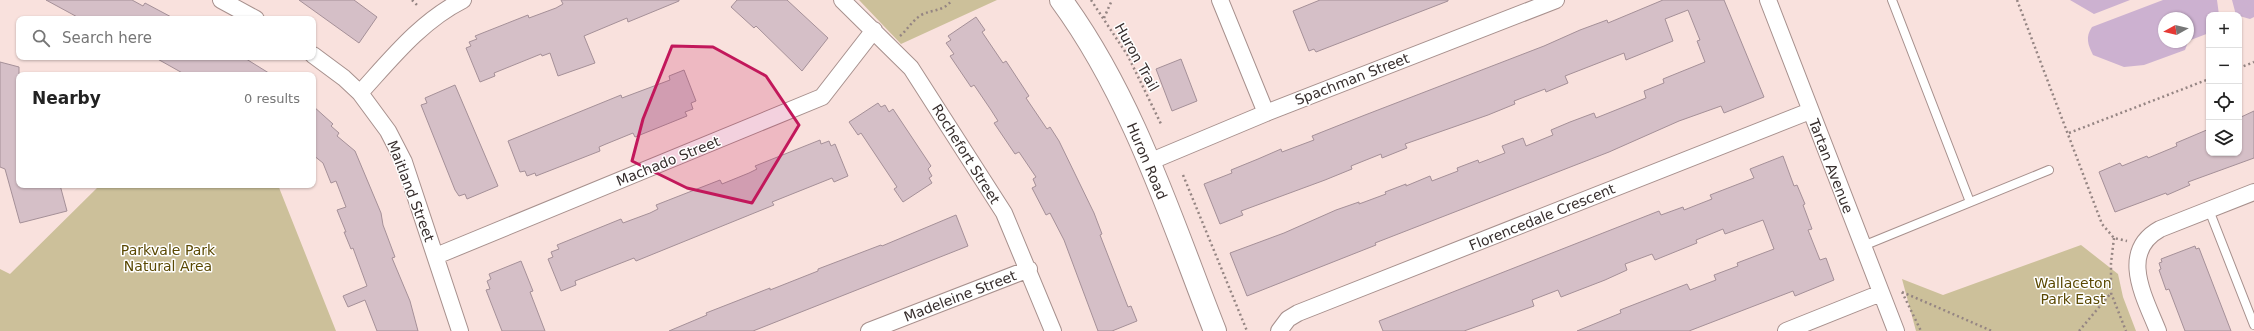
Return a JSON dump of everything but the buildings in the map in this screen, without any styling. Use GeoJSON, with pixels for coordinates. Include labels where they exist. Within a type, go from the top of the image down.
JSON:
{"type":"FeatureCollection","features":[{"type":"Feature","properties":{"kind":"main road","name":"Huron Road"},"geometry":{"type":"LineString","coordinates":[[1061,0],[1076,21],[1112,83],[1149,162],[1215,331]]}},
{"type":"Feature","properties":{"kind":"street"},"geometry":{"type":"LineString","coordinates":[[221,0],[250,16]]}},
{"type":"Feature","properties":{"kind":"street"},"geometry":{"type":"LineString","coordinates":[[360,93],[417,32],[436,17],[463,0]]}},
{"type":"Feature","properties":{"kind":"street","name":"Rochefort Street"},"geometry":{"type":"LineString","coordinates":[[842,0],[912,68],[1004,213],[1029,269],[1053,331]]}},
{"type":"Feature","properties":{"kind":"street"},"geometry":{"type":"LineString","coordinates":[[1220,0],[1266,113]]}},
{"type":"Feature","properties":{"kind":"street","name":"Spachman Street"},"geometry":{"type":"LineString","coordinates":[[1149,162],[1266,113],[1556,0]]}},
{"type":"Feature","properties":{"kind":"street","name":"Tartan Avenue"},"geometry":{"type":"LineString","coordinates":[[1768,0],[1896,331]]}},
{"type":"Feature","properties":{"kind":"street","name":"Machado Street"},"geometry":{"type":"LineString","coordinates":[[436,256],[817,100],[822,97],[874,30]]}},
{"type":"Feature","properties":{"kind":"street","name":"Maitland Street"},"geometry":{"type":"LineString","coordinates":[[316,57],[344,78],[360,93],[388,131],[404,162],[460,331]]}},
{"type":"Feature","properties":{"kind":"street","name":"Florencedale Crescent"},"geometry":{"type":"LineString","coordinates":[[1279,331],[1288,319],[1298,313],[1810,111]]}},
{"type":"Feature","properties":{"kind":"street"},"geometry":{"type":"LineString","coordinates":[[2158,331],[2137,271],[2138,254],[2145,238],[2160,229],[2254,192]]}},
{"type":"Feature","properties":{"kind":"street","name":"Madeleine Street"},"geometry":{"type":"LineString","coordinates":[[869,331],[1029,269]]}},
{"type":"Feature","properties":{"kind":"street"},"geometry":{"type":"LineString","coordinates":[[1786,331],[1806,327],[1881,293]]}},
{"type":"Feature","properties":{"kind":"lane"},"geometry":{"type":"LineString","coordinates":[[1892,0],[1970,202]]}},
{"type":"Feature","properties":{"kind":"lane"},"geometry":{"type":"LineString","coordinates":[[1863,246],[2049,170]]}},
{"type":"Feature","properties":{"kind":"lane"},"geometry":{"type":"LineString","coordinates":[[2209,210],[2254,325]]}},
{"type":"Feature","properties":{"kind":"path"},"geometry":{"type":"LineString","coordinates":[[412,0],[417,4]]}},
{"type":"Feature","properties":{"kind":"path"},"geometry":{"type":"LineString","coordinates":[[889,45],[921,16],[939,11],[948,5],[952,0]]}},
{"type":"Feature","properties":{"kind":"path","name":"Huron Trail"},"geometry":{"type":"LineString","coordinates":[[1091,0],[1128,56],[1162,126]]}},
{"type":"Feature","properties":{"kind":"path"},"geometry":{"type":"LineString","coordinates":[[1104,18],[1112,0]]}},
{"type":"Feature","properties":{"kind":"path"},"geometry":{"type":"LineString","coordinates":[[2017,0],[2069,133],[2102,224],[2114,238],[2141,245]]}},
{"type":"Feature","properties":{"kind":"path"},"geometry":{"type":"LineString","coordinates":[[2242,67],[2254,62]]}},
{"type":"Feature","properties":{"kind":"path"},"geometry":{"type":"LineString","coordinates":[[2069,133],[2206,80]]}},
{"type":"Feature","properties":{"kind":"path"},"geometry":{"type":"LineString","coordinates":[[1183,175],[1247,331]]}},
{"type":"Feature","properties":{"kind":"path"},"geometry":{"type":"LineString","coordinates":[[2114,238],[2111,263],[2111,293],[2126,331]]}},
{"type":"Feature","properties":{"kind":"path"},"geometry":{"type":"LineString","coordinates":[[1921,331],[1902,292],[1992,331]]}},
{"type":"Feature","properties":{"kind":"path"},"geometry":{"type":"LineString","coordinates":[[2079,331],[2111,293]]}},
{"type":"Feature","properties":{"kind":"highlighted area"},"geometry":{"type":"Polygon","coordinates":[[[672,46],[713,47],[766,76],[799,125],[752,203],[687,188],[632,161],[643,119],[672,46]]]}},
{"type":"Feature","properties":{"kind":"green space"},"geometry":{"type":"Polygon","coordinates":[[[859,0],[997,0],[901,44],[859,0]]]}},
{"type":"Feature","properties":{"kind":"green space","name":"Parkvale Park Natural Area"},"geometry":{"type":"Polygon","coordinates":[[[97,188],[279,188],[336,331],[0,331],[0,269],[10,274],[97,188]]]}},
{"type":"Feature","properties":{"kind":"green space","name":"Wallaceton Park East"},"geometry":{"type":"Polygon","coordinates":[[[2081,245],[2118,274],[2123,297],[2136,331],[1916,331],[1902,279],[1943,295],[2081,245]]]}},
{"type":"Feature","properties":{"kind":"shaded area"},"geometry":{"type":"Polygon","coordinates":[[[2070,0],[2130,0],[2094,14],[2070,0]]]}},
{"type":"Feature","properties":{"kind":"shaded area"},"geometry":{"type":"Polygon","coordinates":[[[2163,0],[2217,0],[2219,12],[2206,12],[2206,34],[2194,39],[2194,12],[2158,12],[2158,48],[2186,48],[2185,50],[2144,65],[2124,67],[2093,55],[2088,41],[2088,34],[2092,27],[2163,0]]]}},
{"type":"Feature","properties":{"kind":"shaded area"},"geometry":{"type":"Polygon","coordinates":[[[2232,0],[2254,0],[2254,17],[2250,19],[2242,17],[2242,12],[2235,12],[2232,0]]]}}]}
